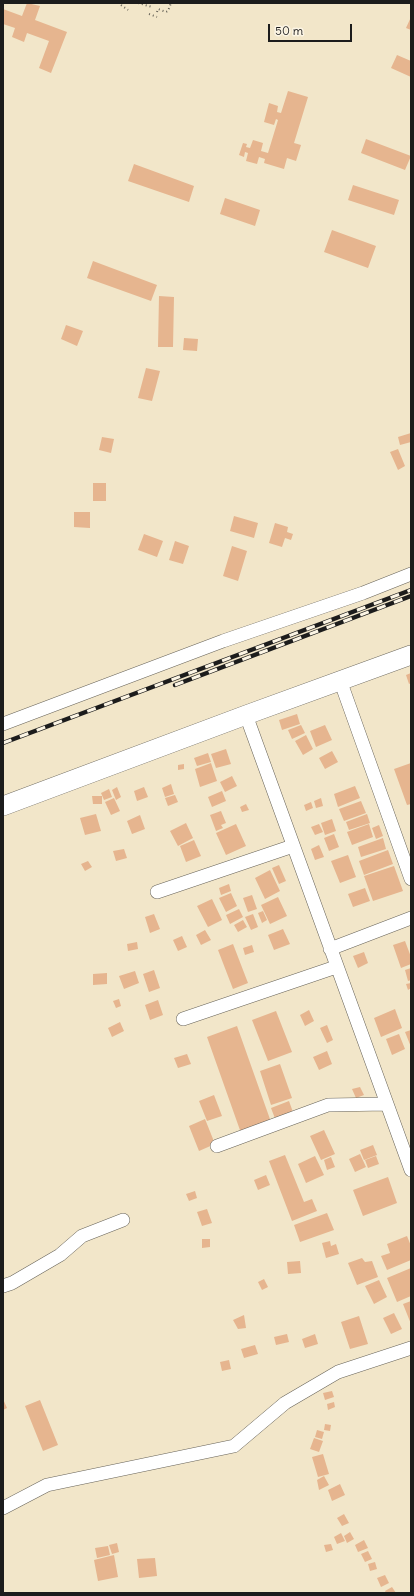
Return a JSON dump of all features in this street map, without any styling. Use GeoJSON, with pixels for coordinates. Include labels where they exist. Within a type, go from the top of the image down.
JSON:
{"type":"FeatureCollection","features":[{"type":"Feature","properties":{"kind":"street"},"geometry":{"type":"LineString","coordinates":[[3,724],[216,644],[363,593],[411,574]]}},
{"type":"Feature","properties":{"kind":"street"},"geometry":{"type":"LineString","coordinates":[[3,806],[246,714],[411,654]]}},
{"type":"Feature","properties":{"kind":"street"},"geometry":{"type":"LineString","coordinates":[[340,680],[411,879]]}},
{"type":"Feature","properties":{"kind":"street"},"geometry":{"type":"LineString","coordinates":[[246,714],[336,967],[411,1170]]}},
{"type":"Feature","properties":{"kind":"street"},"geometry":{"type":"LineString","coordinates":[[157,892],[293,846]]}},
{"type":"Feature","properties":{"kind":"street"},"geometry":{"type":"LineString","coordinates":[[330,949],[411,918]]}},
{"type":"Feature","properties":{"kind":"street"},"geometry":{"type":"LineString","coordinates":[[183,1019],[336,967]]}},
{"type":"Feature","properties":{"kind":"street"},"geometry":{"type":"LineString","coordinates":[[218,1146],[328,1105],[387,1104]]}},
{"type":"Feature","properties":{"kind":"street"},"geometry":{"type":"LineString","coordinates":[[3,1286],[60,1255],[82,1236],[123,1220]]}},
{"type":"Feature","properties":{"kind":"street"},"geometry":{"type":"LineString","coordinates":[[3,1508],[47,1485],[234,1446],[285,1403],[338,1372],[411,1348]]}},
{"type":"Feature","properties":{"kind":"path"},"geometry":{"type":"LineString","coordinates":[[140,3],[152,7]]}},
{"type":"Feature","properties":{"kind":"path"},"geometry":{"type":"LineString","coordinates":[[157,12],[158,9],[166,12],[168,11],[171,3]]}},
{"type":"Feature","properties":{"kind":"path"},"geometry":{"type":"LineString","coordinates":[[121,5],[128,10]]}},
{"type":"Feature","properties":{"kind":"path"},"geometry":{"type":"LineString","coordinates":[[149,14],[157,17]]}},
{"type":"Feature","properties":{"kind":"building"},"geometry":{"type":"Polygon","coordinates":[[[27,3],[40,6],[35,20],[67,32],[51,73],[39,68],[49,41],[27,33],[24,42],[12,37],[15,28],[3,24],[3,9],[22,16],[27,3]]]}},
{"type":"Feature","properties":{"kind":"building"},"geometry":{"type":"Polygon","coordinates":[[[411,17],[411,30],[406,28],[411,17]]]}},
{"type":"Feature","properties":{"kind":"building"},"geometry":{"type":"Polygon","coordinates":[[[397,55],[411,61],[411,77],[391,68],[397,55]]]}},
{"type":"Feature","properties":{"kind":"building"},"geometry":{"type":"Polygon","coordinates":[[[288,91],[308,97],[294,143],[301,145],[296,161],[287,158],[284,169],[264,163],[265,159],[259,157],[257,164],[246,161],[248,153],[245,152],[244,157],[239,155],[243,143],[247,144],[246,147],[250,148],[253,140],[263,143],[261,151],[268,153],[278,120],[276,119],[274,125],[264,122],[269,103],[278,106],[277,112],[281,113],[288,91]]]}},
{"type":"Feature","properties":{"kind":"building"},"geometry":{"type":"Polygon","coordinates":[[[366,139],[411,156],[405,170],[361,153],[366,139]]]}},
{"type":"Feature","properties":{"kind":"building"},"geometry":{"type":"Polygon","coordinates":[[[134,164],[194,186],[189,202],[128,181],[134,164]]]}},
{"type":"Feature","properties":{"kind":"building"},"geometry":{"type":"Polygon","coordinates":[[[353,185],[399,200],[394,215],[348,200],[353,185]]]}},
{"type":"Feature","properties":{"kind":"building"},"geometry":{"type":"Polygon","coordinates":[[[225,198],[260,210],[255,226],[220,214],[225,198]]]}},
{"type":"Feature","properties":{"kind":"building"},"geometry":{"type":"Polygon","coordinates":[[[332,230],[376,246],[368,268],[324,252],[332,230]]]}},
{"type":"Feature","properties":{"kind":"building"},"geometry":{"type":"Polygon","coordinates":[[[93,261],[157,285],[151,301],[87,278],[93,261]]]}},
{"type":"Feature","properties":{"kind":"building"},"geometry":{"type":"Polygon","coordinates":[[[159,296],[174,297],[173,347],[158,347],[159,296]]]}},
{"type":"Feature","properties":{"kind":"building"},"geometry":{"type":"Polygon","coordinates":[[[66,325],[83,331],[77,346],[61,339],[66,325]]]}},
{"type":"Feature","properties":{"kind":"building"},"geometry":{"type":"Polygon","coordinates":[[[184,338],[198,339],[197,351],[183,350],[184,338]]]}},
{"type":"Feature","properties":{"kind":"building"},"geometry":{"type":"Polygon","coordinates":[[[146,368],[160,371],[152,401],[138,398],[146,368]]]}},
{"type":"Feature","properties":{"kind":"building"},"geometry":{"type":"Polygon","coordinates":[[[411,433],[411,442],[400,445],[398,437],[411,433]]]}},
{"type":"Feature","properties":{"kind":"building"},"geometry":{"type":"Polygon","coordinates":[[[102,437],[114,439],[111,453],[99,450],[102,437]]]}},
{"type":"Feature","properties":{"kind":"building"},"geometry":{"type":"Polygon","coordinates":[[[398,449],[405,466],[398,470],[390,452],[398,449]]]}},
{"type":"Feature","properties":{"kind":"building"},"geometry":{"type":"Polygon","coordinates":[[[93,483],[106,483],[106,501],[93,501],[93,483]]]}},
{"type":"Feature","properties":{"kind":"building"},"geometry":{"type":"Polygon","coordinates":[[[74,512],[90,512],[90,528],[74,527],[74,512]]]}},
{"type":"Feature","properties":{"kind":"building"},"geometry":{"type":"Polygon","coordinates":[[[234,516],[258,523],[254,538],[230,531],[234,516]]]}},
{"type":"Feature","properties":{"kind":"building"},"geometry":{"type":"Polygon","coordinates":[[[275,523],[288,527],[287,532],[293,534],[291,540],[285,538],[282,547],[269,543],[275,523]]]}},
{"type":"Feature","properties":{"kind":"building"},"geometry":{"type":"Polygon","coordinates":[[[144,534],[163,541],[157,557],[138,550],[144,534]]]}},
{"type":"Feature","properties":{"kind":"building"},"geometry":{"type":"Polygon","coordinates":[[[175,541],[189,546],[183,564],[169,560],[175,541]]]}},
{"type":"Feature","properties":{"kind":"building"},"geometry":{"type":"Polygon","coordinates":[[[232,546],[247,551],[238,581],[223,576],[232,546]]]}},
{"type":"Feature","properties":{"kind":"building"},"geometry":{"type":"Polygon","coordinates":[[[411,673],[411,683],[409,684],[406,675],[411,673]]]}},
{"type":"Feature","properties":{"kind":"building"},"geometry":{"type":"Polygon","coordinates":[[[297,714],[300,724],[282,730],[279,720],[297,714]]]}},
{"type":"Feature","properties":{"kind":"building"},"geometry":{"type":"Polygon","coordinates":[[[301,725],[305,733],[292,739],[288,730],[301,725]]]}},
{"type":"Feature","properties":{"kind":"building"},"geometry":{"type":"Polygon","coordinates":[[[325,725],[332,740],[316,747],[310,731],[325,725]]]}},
{"type":"Feature","properties":{"kind":"building"},"geometry":{"type":"Polygon","coordinates":[[[306,735],[313,749],[303,755],[295,741],[306,735]]]}},
{"type":"Feature","properties":{"kind":"building"},"geometry":{"type":"Polygon","coordinates":[[[226,749],[231,764],[216,768],[211,754],[226,749]]]}},
{"type":"Feature","properties":{"kind":"building"},"geometry":{"type":"Polygon","coordinates":[[[332,751],[338,762],[325,769],[319,758],[332,751]]]}},
{"type":"Feature","properties":{"kind":"building"},"geometry":{"type":"Polygon","coordinates":[[[208,753],[211,762],[197,766],[194,758],[208,753]]]}},
{"type":"Feature","properties":{"kind":"building"},"geometry":{"type":"Polygon","coordinates":[[[211,763],[217,781],[200,787],[195,769],[211,763]]]}},
{"type":"Feature","properties":{"kind":"building"},"geometry":{"type":"Polygon","coordinates":[[[411,763],[411,804],[407,805],[394,769],[411,763]]]}},
{"type":"Feature","properties":{"kind":"building"},"geometry":{"type":"Polygon","coordinates":[[[184,764],[184,769],[178,770],[178,765],[184,764]]]}},
{"type":"Feature","properties":{"kind":"building"},"geometry":{"type":"Polygon","coordinates":[[[232,776],[237,786],[225,792],[220,782],[232,776]]]}},
{"type":"Feature","properties":{"kind":"building"},"geometry":{"type":"Polygon","coordinates":[[[171,784],[174,794],[165,797],[162,788],[171,784]]]}},
{"type":"Feature","properties":{"kind":"building"},"geometry":{"type":"Polygon","coordinates":[[[355,786],[360,798],[338,807],[334,794],[355,786]]]}},
{"type":"Feature","properties":{"kind":"building"},"geometry":{"type":"Polygon","coordinates":[[[117,787],[121,797],[116,800],[112,790],[117,787]]]}},
{"type":"Feature","properties":{"kind":"building"},"geometry":{"type":"Polygon","coordinates":[[[144,787],[148,797],[137,801],[134,791],[144,787]]]}},
{"type":"Feature","properties":{"kind":"building"},"geometry":{"type":"Polygon","coordinates":[[[109,789],[112,797],[104,800],[101,793],[109,789]]]}},
{"type":"Feature","properties":{"kind":"building"},"geometry":{"type":"Polygon","coordinates":[[[222,791],[226,801],[212,807],[208,797],[222,791]]]}},
{"type":"Feature","properties":{"kind":"building"},"geometry":{"type":"Polygon","coordinates":[[[175,795],[178,802],[168,806],[165,798],[175,795]]]}},
{"type":"Feature","properties":{"kind":"building"},"geometry":{"type":"Polygon","coordinates":[[[92,796],[102,796],[102,804],[93,804],[92,796]]]}},
{"type":"Feature","properties":{"kind":"building"},"geometry":{"type":"Polygon","coordinates":[[[114,798],[120,811],[111,815],[105,802],[114,798]]]}},
{"type":"Feature","properties":{"kind":"building"},"geometry":{"type":"Polygon","coordinates":[[[321,798],[323,806],[316,808],[314,801],[321,798]]]}},
{"type":"Feature","properties":{"kind":"building"},"geometry":{"type":"Polygon","coordinates":[[[361,801],[366,813],[344,821],[339,809],[361,801]]]}},
{"type":"Feature","properties":{"kind":"building"},"geometry":{"type":"Polygon","coordinates":[[[311,802],[313,808],[306,811],[304,805],[311,802]]]}},
{"type":"Feature","properties":{"kind":"building"},"geometry":{"type":"Polygon","coordinates":[[[246,804],[249,810],[242,812],[240,807],[246,804]]]}},
{"type":"Feature","properties":{"kind":"building"},"geometry":{"type":"Polygon","coordinates":[[[221,811],[226,823],[221,825],[223,828],[216,831],[210,815],[221,811]]]}},
{"type":"Feature","properties":{"kind":"building"},"geometry":{"type":"Polygon","coordinates":[[[96,814],[101,831],[85,835],[80,818],[96,814]]]}},
{"type":"Feature","properties":{"kind":"building"},"geometry":{"type":"Polygon","coordinates":[[[367,814],[370,823],[349,830],[346,822],[367,814]]]}},
{"type":"Feature","properties":{"kind":"building"},"geometry":{"type":"Polygon","coordinates":[[[140,815],[145,829],[132,834],[127,821],[140,815]]]}},
{"type":"Feature","properties":{"kind":"building"},"geometry":{"type":"Polygon","coordinates":[[[332,819],[336,831],[325,835],[321,823],[332,819]]]}},
{"type":"Feature","properties":{"kind":"building"},"geometry":{"type":"Polygon","coordinates":[[[186,823],[193,838],[178,846],[170,831],[186,823]]]}},
{"type":"Feature","properties":{"kind":"building"},"geometry":{"type":"Polygon","coordinates":[[[236,824],[246,846],[226,855],[216,833],[236,824]]]}},
{"type":"Feature","properties":{"kind":"building"},"geometry":{"type":"Polygon","coordinates":[[[319,824],[323,832],[315,835],[311,827],[319,824]]]}},
{"type":"Feature","properties":{"kind":"building"},"geometry":{"type":"Polygon","coordinates":[[[369,824],[373,837],[352,845],[347,832],[369,824]]]}},
{"type":"Feature","properties":{"kind":"building"},"geometry":{"type":"Polygon","coordinates":[[[379,825],[383,836],[376,839],[372,828],[379,825]]]}},
{"type":"Feature","properties":{"kind":"building"},"geometry":{"type":"Polygon","coordinates":[[[334,834],[339,847],[329,851],[324,838],[334,834]]]}},
{"type":"Feature","properties":{"kind":"building"},"geometry":{"type":"Polygon","coordinates":[[[383,838],[386,849],[361,857],[358,847],[383,838]]]}},
{"type":"Feature","properties":{"kind":"building"},"geometry":{"type":"Polygon","coordinates":[[[194,840],[201,856],[186,862],[180,846],[194,840]]]}},
{"type":"Feature","properties":{"kind":"building"},"geometry":{"type":"Polygon","coordinates":[[[319,845],[324,857],[315,860],[311,849],[319,845]]]}},
{"type":"Feature","properties":{"kind":"building"},"geometry":{"type":"Polygon","coordinates":[[[124,849],[127,858],[116,861],[113,851],[124,849]]]}},
{"type":"Feature","properties":{"kind":"building"},"geometry":{"type":"Polygon","coordinates":[[[388,850],[393,864],[364,875],[359,861],[388,850]]]}},
{"type":"Feature","properties":{"kind":"building"},"geometry":{"type":"Polygon","coordinates":[[[348,855],[356,877],[340,883],[331,861],[348,855]]]}},
{"type":"Feature","properties":{"kind":"building"},"geometry":{"type":"Polygon","coordinates":[[[88,861],[92,867],[85,871],[81,864],[88,861]]]}},
{"type":"Feature","properties":{"kind":"building"},"geometry":{"type":"Polygon","coordinates":[[[279,865],[286,881],[279,884],[272,868],[279,865]]]}},
{"type":"Feature","properties":{"kind":"building"},"geometry":{"type":"Polygon","coordinates":[[[394,866],[403,891],[373,901],[364,876],[394,866]]]}},
{"type":"Feature","properties":{"kind":"building"},"geometry":{"type":"Polygon","coordinates":[[[270,870],[280,891],[265,899],[255,878],[270,870]]]}},
{"type":"Feature","properties":{"kind":"building"},"geometry":{"type":"Polygon","coordinates":[[[229,884],[231,891],[221,895],[219,888],[229,884]]]}},
{"type":"Feature","properties":{"kind":"building"},"geometry":{"type":"Polygon","coordinates":[[[365,888],[370,901],[353,907],[348,894],[365,888]]]}},
{"type":"Feature","properties":{"kind":"building"},"geometry":{"type":"Polygon","coordinates":[[[231,893],[237,906],[226,912],[219,898],[231,893]]]}},
{"type":"Feature","properties":{"kind":"building"},"geometry":{"type":"Polygon","coordinates":[[[252,895],[257,909],[248,912],[243,898],[252,895]]]}},
{"type":"Feature","properties":{"kind":"building"},"geometry":{"type":"Polygon","coordinates":[[[278,897],[287,916],[270,924],[261,905],[278,897]]]}},
{"type":"Feature","properties":{"kind":"building"},"geometry":{"type":"Polygon","coordinates":[[[212,899],[222,920],[208,927],[197,906],[212,899]]]}},
{"type":"Feature","properties":{"kind":"building"},"geometry":{"type":"Polygon","coordinates":[[[239,909],[243,917],[230,924],[226,915],[239,909]]]}},
{"type":"Feature","properties":{"kind":"building"},"geometry":{"type":"Polygon","coordinates":[[[263,911],[267,920],[262,923],[258,913],[263,911]]]}},
{"type":"Feature","properties":{"kind":"building"},"geometry":{"type":"Polygon","coordinates":[[[154,914],[160,929],[150,933],[145,917],[154,914]]]}},
{"type":"Feature","properties":{"kind":"building"},"geometry":{"type":"Polygon","coordinates":[[[253,914],[258,927],[251,930],[245,917],[253,914]]]}},
{"type":"Feature","properties":{"kind":"building"},"geometry":{"type":"Polygon","coordinates":[[[243,920],[247,927],[238,932],[234,925],[243,920]]]}},
{"type":"Feature","properties":{"kind":"building"},"geometry":{"type":"Polygon","coordinates":[[[283,929],[290,944],[274,950],[268,935],[283,929]]]}},
{"type":"Feature","properties":{"kind":"building"},"geometry":{"type":"Polygon","coordinates":[[[205,930],[211,940],[201,945],[196,935],[205,930]]]}},
{"type":"Feature","properties":{"kind":"building"},"geometry":{"type":"Polygon","coordinates":[[[182,936],[187,947],[178,951],[173,940],[182,936]]]}},
{"type":"Feature","properties":{"kind":"building"},"geometry":{"type":"Polygon","coordinates":[[[405,941],[411,957],[411,964],[401,968],[393,945],[405,941]]]}},
{"type":"Feature","properties":{"kind":"building"},"geometry":{"type":"Polygon","coordinates":[[[137,942],[138,949],[128,951],[127,944],[137,942]]]}},
{"type":"Feature","properties":{"kind":"building"},"geometry":{"type":"Polygon","coordinates":[[[233,944],[248,983],[233,989],[218,950],[233,944]]]}},
{"type":"Feature","properties":{"kind":"building"},"geometry":{"type":"Polygon","coordinates":[[[252,945],[254,952],[245,955],[243,948],[252,945]]]}},
{"type":"Feature","properties":{"kind":"building"},"geometry":{"type":"Polygon","coordinates":[[[364,952],[368,963],[358,968],[353,956],[364,952]]]}},
{"type":"Feature","properties":{"kind":"building"},"geometry":{"type":"Polygon","coordinates":[[[411,968],[411,980],[408,981],[405,970],[411,968]]]}},
{"type":"Feature","properties":{"kind":"building"},"geometry":{"type":"Polygon","coordinates":[[[154,970],[160,988],[149,992],[143,974],[154,970]]]}},
{"type":"Feature","properties":{"kind":"building"},"geometry":{"type":"Polygon","coordinates":[[[135,971],[139,983],[124,989],[119,976],[135,971]]]}},
{"type":"Feature","properties":{"kind":"building"},"geometry":{"type":"Polygon","coordinates":[[[107,973],[107,984],[93,985],[93,974],[107,973]]]}},
{"type":"Feature","properties":{"kind":"building"},"geometry":{"type":"Polygon","coordinates":[[[411,983],[411,988],[408,990],[406,984],[411,983]]]}},
{"type":"Feature","properties":{"kind":"building"},"geometry":{"type":"Polygon","coordinates":[[[119,999],[121,1006],[116,1008],[113,1001],[119,999]]]}},
{"type":"Feature","properties":{"kind":"building"},"geometry":{"type":"Polygon","coordinates":[[[158,1000],[163,1015],[150,1020],[145,1005],[158,1000]]]}},
{"type":"Feature","properties":{"kind":"building"},"geometry":{"type":"Polygon","coordinates":[[[395,1009],[402,1028],[381,1037],[374,1018],[395,1009]]]}},
{"type":"Feature","properties":{"kind":"building"},"geometry":{"type":"Polygon","coordinates":[[[309,1010],[314,1021],[305,1026],[300,1015],[309,1010]]]}},
{"type":"Feature","properties":{"kind":"building"},"geometry":{"type":"Polygon","coordinates":[[[276,1011],[292,1052],[268,1061],[252,1020],[276,1011]]]}},
{"type":"Feature","properties":{"kind":"building"},"geometry":{"type":"Polygon","coordinates":[[[120,1022],[124,1031],[112,1037],[108,1028],[120,1022]]]}},
{"type":"Feature","properties":{"kind":"building"},"geometry":{"type":"Polygon","coordinates":[[[327,1025],[333,1040],[327,1043],[320,1028],[327,1025]]]}},
{"type":"Feature","properties":{"kind":"building"},"geometry":{"type":"Polygon","coordinates":[[[237,1026],[271,1122],[241,1133],[207,1037],[237,1026]]]}},
{"type":"Feature","properties":{"kind":"building"},"geometry":{"type":"Polygon","coordinates":[[[411,1030],[411,1047],[405,1032],[411,1030]]]}},
{"type":"Feature","properties":{"kind":"building"},"geometry":{"type":"Polygon","coordinates":[[[399,1034],[405,1049],[392,1055],[386,1039],[399,1034]]]}},
{"type":"Feature","properties":{"kind":"building"},"geometry":{"type":"Polygon","coordinates":[[[327,1051],[332,1064],[319,1070],[313,1057],[327,1051]]]}},
{"type":"Feature","properties":{"kind":"building"},"geometry":{"type":"Polygon","coordinates":[[[187,1054],[191,1064],[178,1068],[174,1058],[187,1054]]]}},
{"type":"Feature","properties":{"kind":"building"},"geometry":{"type":"Polygon","coordinates":[[[280,1064],[292,1098],[271,1105],[260,1071],[280,1064]]]}},
{"type":"Feature","properties":{"kind":"building"},"geometry":{"type":"Polygon","coordinates":[[[360,1087],[364,1095],[356,1098],[352,1089],[360,1087]]]}},
{"type":"Feature","properties":{"kind":"building"},"geometry":{"type":"Polygon","coordinates":[[[214,1095],[222,1116],[207,1121],[199,1101],[214,1095]]]}},
{"type":"Feature","properties":{"kind":"building"},"geometry":{"type":"Polygon","coordinates":[[[289,1101],[294,1115],[276,1121],[271,1108],[289,1101]]]}},
{"type":"Feature","properties":{"kind":"building"},"geometry":{"type":"Polygon","coordinates":[[[205,1119],[215,1144],[199,1151],[189,1126],[205,1119]]]}},
{"type":"Feature","properties":{"kind":"building"},"geometry":{"type":"Polygon","coordinates":[[[324,1130],[335,1154],[321,1160],[310,1136],[324,1130]]]}},
{"type":"Feature","properties":{"kind":"building"},"geometry":{"type":"Polygon","coordinates":[[[373,1145],[377,1155],[364,1160],[360,1150],[373,1145]]]}},
{"type":"Feature","properties":{"kind":"building"},"geometry":{"type":"Polygon","coordinates":[[[360,1154],[366,1167],[355,1172],[349,1159],[360,1154]]]}},
{"type":"Feature","properties":{"kind":"building"},"geometry":{"type":"Polygon","coordinates":[[[285,1155],[304,1202],[312,1199],[317,1211],[292,1221],[269,1161],[285,1155]]]}},
{"type":"Feature","properties":{"kind":"building"},"geometry":{"type":"Polygon","coordinates":[[[315,1156],[324,1175],[306,1183],[298,1164],[315,1156]]]}},
{"type":"Feature","properties":{"kind":"building"},"geometry":{"type":"Polygon","coordinates":[[[376,1156],[379,1164],[368,1168],[365,1160],[376,1156]]]}},
{"type":"Feature","properties":{"kind":"building"},"geometry":{"type":"Polygon","coordinates":[[[331,1157],[335,1167],[327,1170],[324,1160],[331,1157]]]}},
{"type":"Feature","properties":{"kind":"building"},"geometry":{"type":"Polygon","coordinates":[[[266,1175],[270,1185],[258,1190],[254,1180],[266,1175]]]}},
{"type":"Feature","properties":{"kind":"building"},"geometry":{"type":"Polygon","coordinates":[[[388,1177],[397,1203],[363,1216],[353,1190],[388,1177]]]}},
{"type":"Feature","properties":{"kind":"building"},"geometry":{"type":"Polygon","coordinates":[[[195,1191],[197,1198],[189,1201],[186,1194],[195,1191]]]}},
{"type":"Feature","properties":{"kind":"building"},"geometry":{"type":"Polygon","coordinates":[[[207,1209],[212,1223],[202,1226],[197,1212],[207,1209]]]}},
{"type":"Feature","properties":{"kind":"building"},"geometry":{"type":"Polygon","coordinates":[[[327,1213],[334,1230],[300,1242],[294,1225],[327,1213]]]}},
{"type":"Feature","properties":{"kind":"building"},"geometry":{"type":"Polygon","coordinates":[[[407,1236],[411,1246],[411,1260],[387,1270],[381,1256],[390,1253],[387,1244],[407,1236]]]}},
{"type":"Feature","properties":{"kind":"building"},"geometry":{"type":"Polygon","coordinates":[[[202,1239],[210,1239],[210,1247],[202,1248],[202,1239]]]}},
{"type":"Feature","properties":{"kind":"building"},"geometry":{"type":"Polygon","coordinates":[[[330,1241],[331,1246],[336,1244],[339,1254],[326,1258],[322,1243],[330,1241]]]}},
{"type":"Feature","properties":{"kind":"building"},"geometry":{"type":"Polygon","coordinates":[[[362,1258],[365,1262],[372,1261],[378,1277],[357,1285],[348,1263],[362,1258]]]}},
{"type":"Feature","properties":{"kind":"building"},"geometry":{"type":"Polygon","coordinates":[[[300,1261],[301,1273],[288,1274],[287,1262],[300,1261]]]}},
{"type":"Feature","properties":{"kind":"building"},"geometry":{"type":"Polygon","coordinates":[[[411,1268],[411,1296],[397,1302],[387,1278],[411,1268]]]}},
{"type":"Feature","properties":{"kind":"building"},"geometry":{"type":"Polygon","coordinates":[[[264,1279],[268,1287],[262,1290],[258,1282],[264,1279]]]}},
{"type":"Feature","properties":{"kind":"building"},"geometry":{"type":"Polygon","coordinates":[[[379,1280],[387,1297],[374,1304],[365,1286],[379,1280]]]}},
{"type":"Feature","properties":{"kind":"building"},"geometry":{"type":"Polygon","coordinates":[[[411,1301],[411,1324],[403,1304],[411,1301]]]}},
{"type":"Feature","properties":{"kind":"building"},"geometry":{"type":"Polygon","coordinates":[[[394,1313],[402,1329],[391,1334],[383,1318],[394,1313]]]}},
{"type":"Feature","properties":{"kind":"building"},"geometry":{"type":"Polygon","coordinates":[[[244,1315],[246,1328],[238,1329],[233,1320],[244,1315]]]}},
{"type":"Feature","properties":{"kind":"building"},"geometry":{"type":"Polygon","coordinates":[[[359,1316],[368,1344],[350,1349],[341,1322],[359,1316]]]}},
{"type":"Feature","properties":{"kind":"building"},"geometry":{"type":"Polygon","coordinates":[[[287,1334],[289,1342],[276,1345],[274,1337],[287,1334]]]}},
{"type":"Feature","properties":{"kind":"building"},"geometry":{"type":"Polygon","coordinates":[[[315,1334],[318,1344],[305,1348],[302,1339],[315,1334]]]}},
{"type":"Feature","properties":{"kind":"building"},"geometry":{"type":"Polygon","coordinates":[[[255,1345],[258,1354],[244,1358],[241,1349],[255,1345]]]}},
{"type":"Feature","properties":{"kind":"building"},"geometry":{"type":"Polygon","coordinates":[[[229,1360],[231,1369],[222,1371],[220,1362],[229,1360]]]}},
{"type":"Feature","properties":{"kind":"building"},"geometry":{"type":"Polygon","coordinates":[[[332,1391],[334,1397],[325,1400],[323,1393],[332,1391]]]}},
{"type":"Feature","properties":{"kind":"building"},"geometry":{"type":"Polygon","coordinates":[[[3,1399],[7,1408],[3,1410],[3,1399]]]}},
{"type":"Feature","properties":{"kind":"building"},"geometry":{"type":"Polygon","coordinates":[[[40,1400],[58,1445],[43,1451],[25,1406],[40,1400]]]}},
{"type":"Feature","properties":{"kind":"building"},"geometry":{"type":"Polygon","coordinates":[[[334,1402],[335,1407],[328,1410],[327,1404],[334,1402]]]}},
{"type":"Feature","properties":{"kind":"building"},"geometry":{"type":"Polygon","coordinates":[[[325,1424],[331,1425],[330,1431],[324,1430],[325,1424]]]}},
{"type":"Feature","properties":{"kind":"building"},"geometry":{"type":"Polygon","coordinates":[[[317,1430],[324,1432],[322,1439],[315,1437],[317,1430]]]}},
{"type":"Feature","properties":{"kind":"building"},"geometry":{"type":"Polygon","coordinates":[[[314,1438],[323,1441],[319,1452],[310,1449],[314,1438]]]}},
{"type":"Feature","properties":{"kind":"building"},"geometry":{"type":"Polygon","coordinates":[[[323,1454],[329,1474],[318,1477],[312,1457],[323,1454]]]}},
{"type":"Feature","properties":{"kind":"building"},"geometry":{"type":"Polygon","coordinates":[[[324,1476],[329,1485],[319,1490],[317,1480],[324,1476]]]}},
{"type":"Feature","properties":{"kind":"building"},"geometry":{"type":"Polygon","coordinates":[[[340,1484],[345,1495],[332,1501],[328,1490],[340,1484]]]}},
{"type":"Feature","properties":{"kind":"building"},"geometry":{"type":"Polygon","coordinates":[[[344,1514],[349,1523],[342,1526],[337,1518],[344,1514]]]}},
{"type":"Feature","properties":{"kind":"building"},"geometry":{"type":"Polygon","coordinates":[[[350,1532],[354,1539],[347,1543],[344,1536],[350,1532]]]}},
{"type":"Feature","properties":{"kind":"building"},"geometry":{"type":"Polygon","coordinates":[[[341,1533],[345,1541],[337,1544],[334,1537],[341,1533]]]}},
{"type":"Feature","properties":{"kind":"building"},"geometry":{"type":"Polygon","coordinates":[[[364,1540],[368,1548],[358,1552],[355,1545],[364,1540]]]}},
{"type":"Feature","properties":{"kind":"building"},"geometry":{"type":"Polygon","coordinates":[[[117,1543],[119,1552],[112,1554],[109,1545],[117,1543]]]}},
{"type":"Feature","properties":{"kind":"building"},"geometry":{"type":"Polygon","coordinates":[[[331,1544],[333,1550],[326,1552],[324,1545],[331,1544]]]}},
{"type":"Feature","properties":{"kind":"building"},"geometry":{"type":"Polygon","coordinates":[[[108,1546],[110,1555],[97,1558],[95,1548],[108,1546]]]}},
{"type":"Feature","properties":{"kind":"building"},"geometry":{"type":"Polygon","coordinates":[[[368,1551],[372,1559],[365,1562],[361,1554],[368,1551]]]}},
{"type":"Feature","properties":{"kind":"building"},"geometry":{"type":"Polygon","coordinates":[[[114,1555],[118,1577],[98,1581],[94,1560],[114,1555]]]}},
{"type":"Feature","properties":{"kind":"building"},"geometry":{"type":"Polygon","coordinates":[[[155,1558],[157,1576],[139,1578],[137,1559],[155,1558]]]}},
{"type":"Feature","properties":{"kind":"building"},"geometry":{"type":"Polygon","coordinates":[[[375,1562],[377,1569],[370,1571],[368,1564],[375,1562]]]}},
{"type":"Feature","properties":{"kind":"building"},"geometry":{"type":"Polygon","coordinates":[[[385,1575],[389,1583],[381,1587],[377,1578],[385,1575]]]}},
{"type":"Feature","properties":{"kind":"building"},"geometry":{"type":"Polygon","coordinates":[[[392,1587],[396,1593],[386,1593],[385,1591],[392,1587]]]}},
{"type":"Feature","properties":{"kind":"railway"},"geometry":{"type":"LineString","coordinates":[[3,743],[411,590]]}},
{"type":"Feature","properties":{"kind":"railway"},"geometry":{"type":"LineString","coordinates":[[175,685],[411,596]]}}]}
